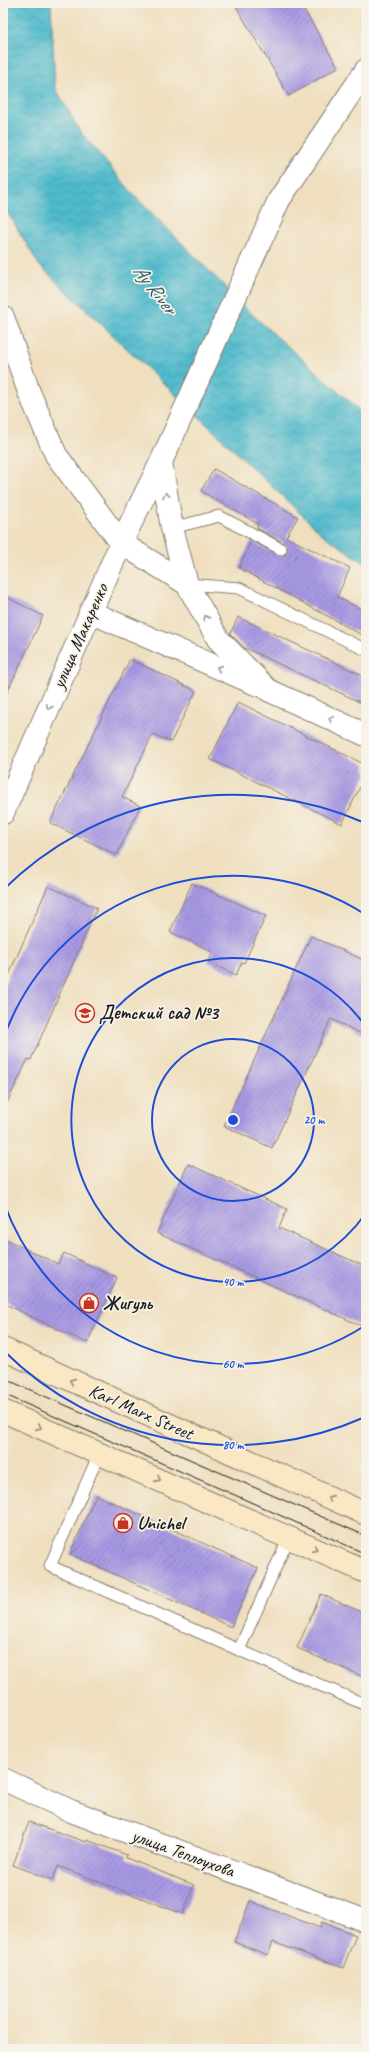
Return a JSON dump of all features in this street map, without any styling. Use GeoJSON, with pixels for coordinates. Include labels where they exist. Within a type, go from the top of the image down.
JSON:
{"type":"FeatureCollection","features":[{"type":"Feature","properties":{"kind":"main road","name":"Karl Marx Street"},"geometry":{"type":"LineString","coordinates":[[3,1349],[366,1514]]}},
{"type":"Feature","properties":{"kind":"main road"},"geometry":{"type":"LineString","coordinates":[[3,1411],[366,1572]]}},
{"type":"Feature","properties":{"kind":"street","name":"улица Макаренко"},"geometry":{"type":"LineString","coordinates":[[3,813],[121,543],[160,462],[279,200],[366,70]]}},
{"type":"Feature","properties":{"kind":"street"},"geometry":{"type":"LineString","coordinates":[[3,317],[30,392],[56,455],[121,543],[187,584]]}},
{"type":"Feature","properties":{"kind":"street"},"geometry":{"type":"LineString","coordinates":[[160,462],[172,528],[187,584],[218,638],[268,690]]}},
{"type":"Feature","properties":{"kind":"street"},"geometry":{"type":"LineString","coordinates":[[90,612],[268,690],[366,735]]}},
{"type":"Feature","properties":{"kind":"street","name":"улица Теплоухова"},"geometry":{"type":"LineString","coordinates":[[3,1779],[71,1811],[366,1921]]}},
{"type":"Feature","properties":{"kind":"lane"},"geometry":{"type":"LineString","coordinates":[[172,528],[219,516],[281,548]]}},
{"type":"Feature","properties":{"kind":"lane"},"geometry":{"type":"LineString","coordinates":[[187,584],[240,588],[366,650]]}},
{"type":"Feature","properties":{"kind":"lane"},"geometry":{"type":"LineString","coordinates":[[99,1454],[50,1566],[239,1650],[366,1704]]}},
{"type":"Feature","properties":{"kind":"lane"},"geometry":{"type":"LineString","coordinates":[[239,1650],[288,1537]]}},
{"type":"Feature","properties":{"kind":"water","name":"Ay River"},"geometry":{"type":"Polygon","coordinates":[[[3,3],[51,3],[55,87],[79,130],[136,197],[256,318],[366,416],[366,564],[323,535],[39,265],[3,205],[3,3]]]}},
{"type":"Feature","properties":{"kind":"building"},"geometry":{"type":"Polygon","coordinates":[[[234,3],[300,3],[338,67],[289,96],[234,3]]]}},
{"type":"Feature","properties":{"kind":"building"},"geometry":{"type":"Polygon","coordinates":[[[214,469],[298,517],[286,537],[350,568],[337,597],[366,612],[366,637],[239,568],[251,541],[281,556],[285,555],[288,548],[284,543],[257,528],[258,524],[201,491],[214,469]]]}},
{"type":"Feature","properties":{"kind":"building"},"geometry":{"type":"Polygon","coordinates":[[[3,595],[43,616],[3,701],[3,595]]]}},
{"type":"Feature","properties":{"kind":"building"},"geometry":{"type":"Polygon","coordinates":[[[238,617],[366,677],[366,705],[245,648],[230,634],[238,617]]]}},
{"type":"Feature","properties":{"kind":"building"},"geometry":{"type":"Polygon","coordinates":[[[130,659],[196,691],[171,742],[153,734],[122,797],[140,806],[117,855],[50,823],[130,659]]]}},
{"type":"Feature","properties":{"kind":"building"},"geometry":{"type":"Polygon","coordinates":[[[238,702],[366,765],[366,775],[342,824],[210,759],[238,702]]]}},
{"type":"Feature","properties":{"kind":"building"},"geometry":{"type":"Polygon","coordinates":[[[192,883],[266,916],[244,963],[242,962],[236,975],[208,962],[213,952],[170,932],[192,883]]]}},
{"type":"Feature","properties":{"kind":"building"},"geometry":{"type":"Polygon","coordinates":[[[48,886],[97,908],[31,1060],[28,1059],[3,1111],[3,988],[48,886]]]}},
{"type":"Feature","properties":{"kind":"building"},"geometry":{"type":"Polygon","coordinates":[[[311,936],[366,961],[366,1036],[331,1019],[272,1148],[224,1126],[311,936]]]}},
{"type":"Feature","properties":{"kind":"building"},"geometry":{"type":"Polygon","coordinates":[[[188,1164],[287,1209],[279,1228],[366,1267],[366,1328],[157,1233],[188,1164]]]}},
{"type":"Feature","properties":{"kind":"building"},"geometry":{"type":"Polygon","coordinates":[[[3,1238],[58,1264],[64,1253],[117,1278],[87,1343],[3,1303],[3,1238]]]}},
{"type":"Feature","properties":{"kind":"building"},"geometry":{"type":"Polygon","coordinates":[[[96,1495],[258,1568],[231,1627],[70,1554],[96,1495]]]}},
{"type":"Feature","properties":{"kind":"building"},"geometry":{"type":"Polygon","coordinates":[[[321,1594],[366,1614],[366,1678],[297,1648],[321,1594]]]}},
{"type":"Feature","properties":{"kind":"building"},"geometry":{"type":"Polygon","coordinates":[[[29,1822],[86,1842],[87,1840],[127,1855],[126,1858],[194,1885],[183,1914],[58,1866],[53,1880],[13,1865],[29,1822]]]}},
{"type":"Feature","properties":{"kind":"building"},"geometry":{"type":"Polygon","coordinates":[[[250,1901],[320,1928],[322,1922],[356,1935],[343,1968],[273,1942],[268,1955],[234,1942],[250,1901]]]}},
{"type":"Feature","properties":{"kind":"tram line"},"geometry":{"type":"LineString","coordinates":[[3,1378],[366,1536]]}},
{"type":"Feature","properties":{"kind":"tram line"},"geometry":{"type":"LineString","coordinates":[[3,1394],[366,1554]]}},
{"type":"Feature","properties":{"kind":"place","name":"Детский сад №3"},"geometry":{"type":"Point","coordinates":[85,1013]}},
{"type":"Feature","properties":{"kind":"place","name":"Жигуль"},"geometry":{"type":"Point","coordinates":[89,1303]}},
{"type":"Feature","properties":{"kind":"place","name":"Unichel"},"geometry":{"type":"Point","coordinates":[123,1523]}}]}
